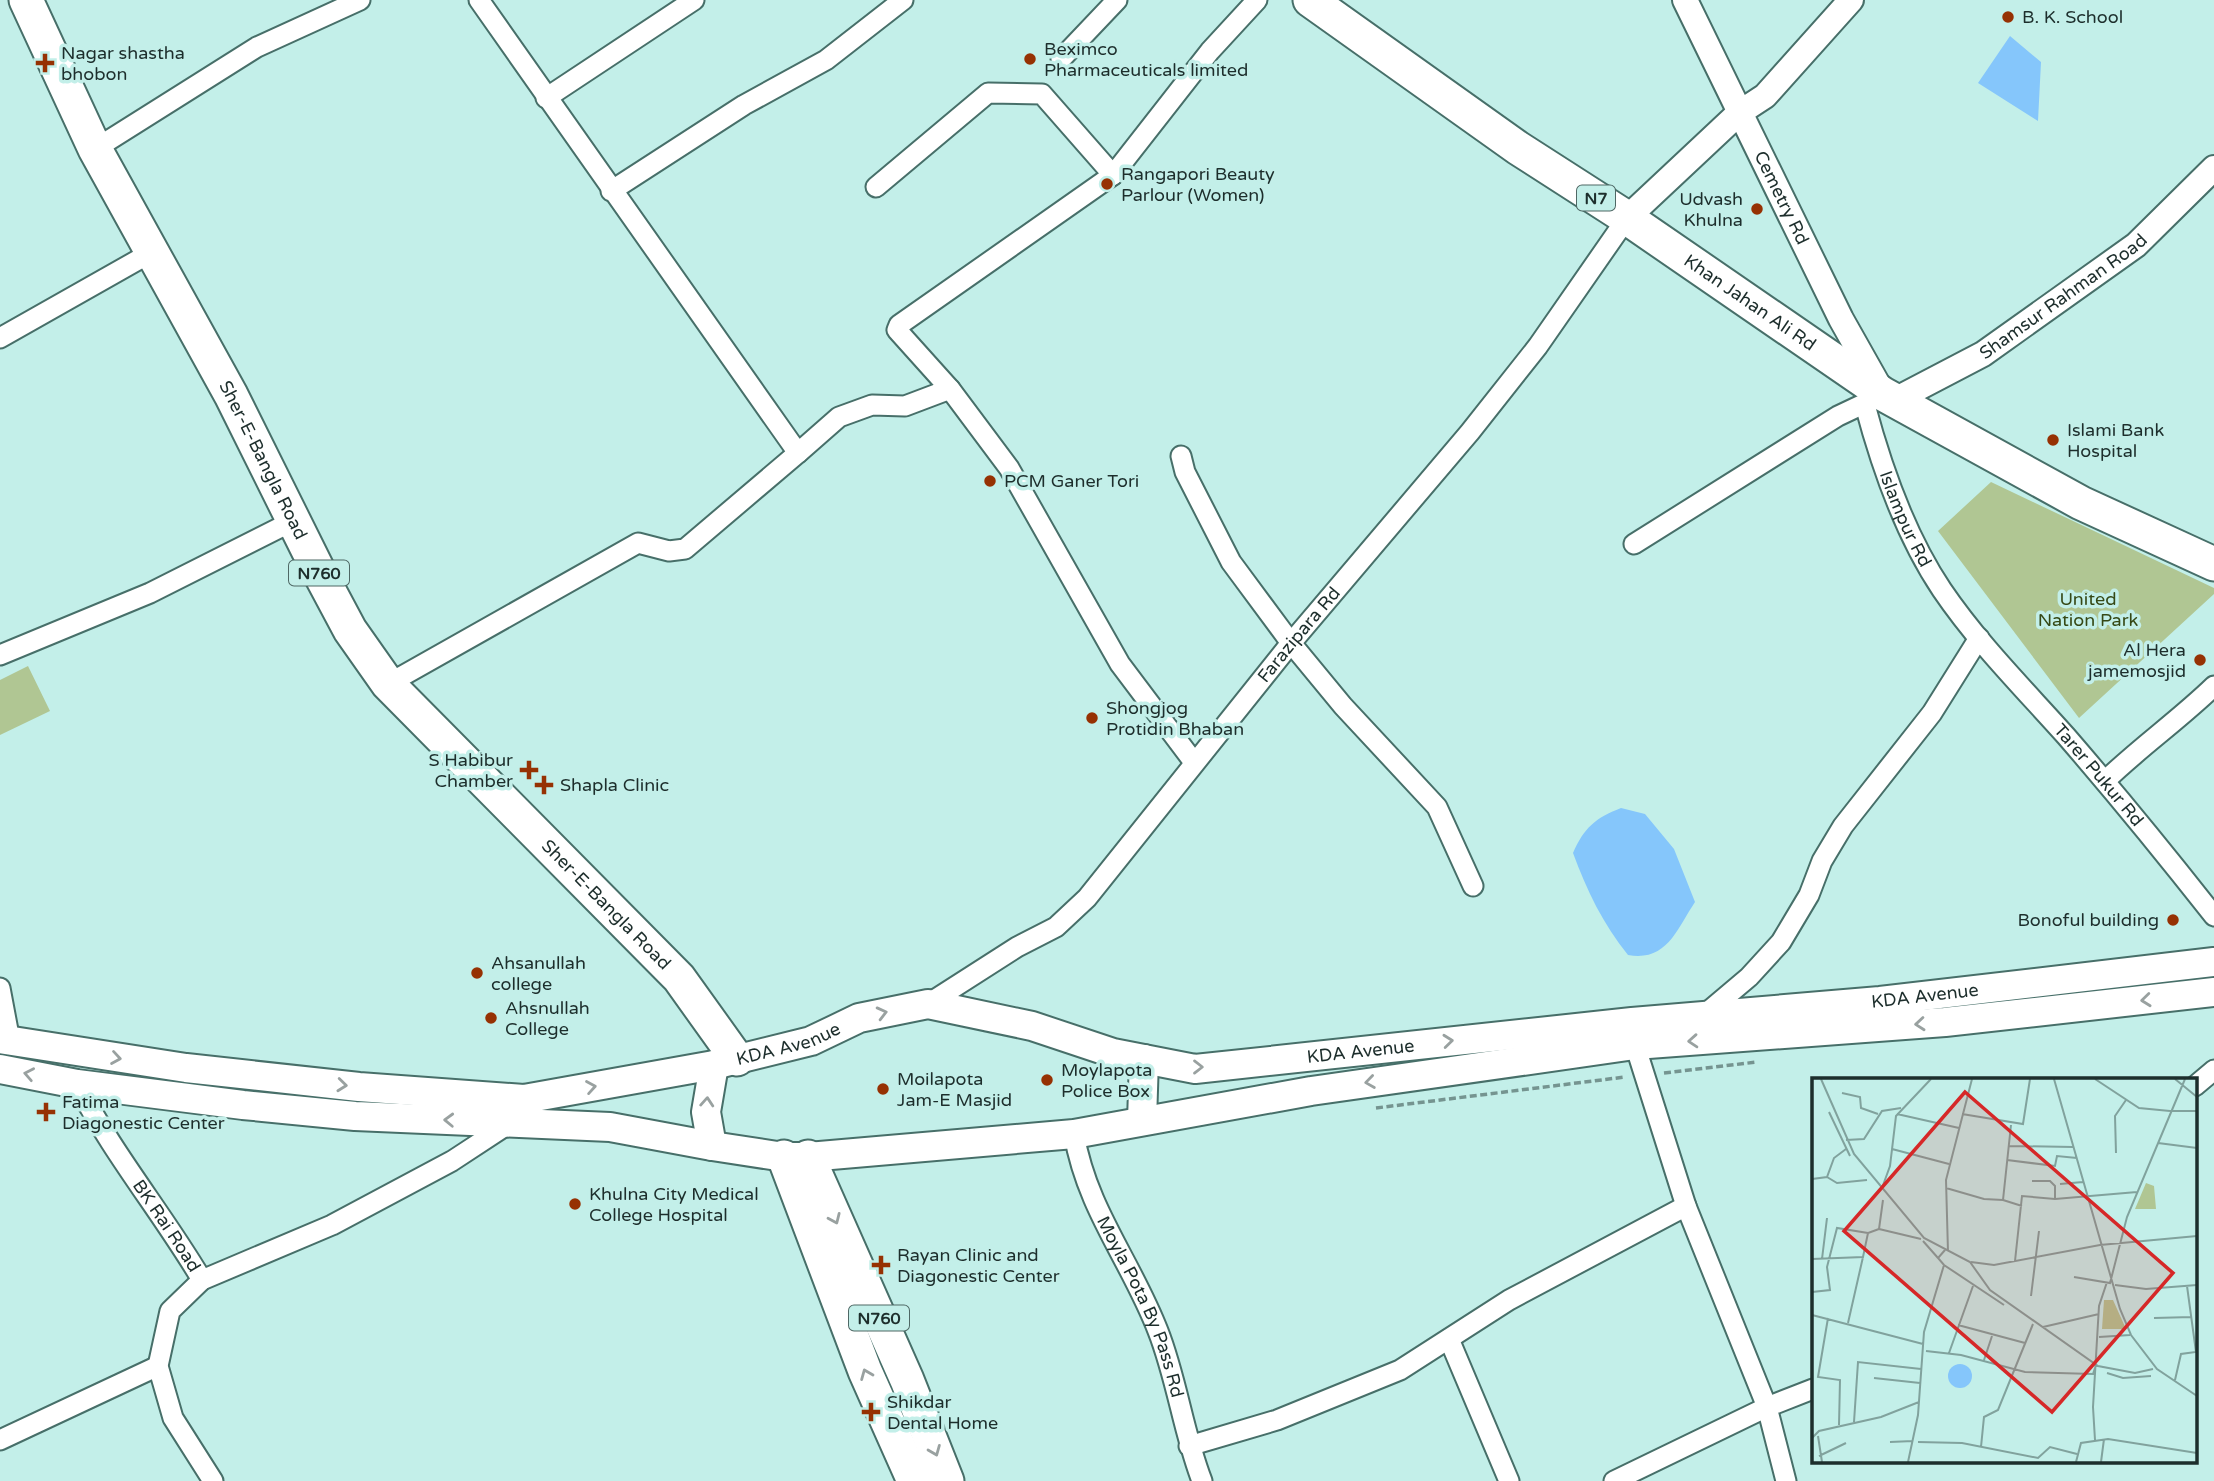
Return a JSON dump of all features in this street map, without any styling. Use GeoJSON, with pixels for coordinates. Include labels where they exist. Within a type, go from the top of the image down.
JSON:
{"type":"FeatureCollection","features":[{"type":"Feature","properties":{"kind":"highway","name":"Sher-E-Bangla Road"},"geometry":{"type":"LineString","coordinates":[[26,0],[95,149],[231,395],[350,630],[388,684],[679,978],[725,1062]]}},
{"type":"Feature","properties":{"kind":"highway","name":"Khan Jahan Ali Rd"},"geometry":{"type":"LineString","coordinates":[[1310,0],[1517,148],[1627,218],[1881,400],[2081,503],[2214,564]]}},
{"type":"Feature","properties":{"kind":"highway","name":"N760"},"geometry":{"type":"LineString","coordinates":[[796,1157],[865,1371],[914,1481]]}},
{"type":"Feature","properties":{"kind":"highway","name":"N760"},"geometry":{"type":"LineString","coordinates":[[796,1157],[907,1380],[947,1481]]}},
{"type":"Feature","properties":{"kind":"main road","name":"KDA Avenue"},"geometry":{"type":"LineString","coordinates":[[0,1069],[77,1084],[355,1116],[517,1111],[811,1041],[859,1018],[928,1004],[1032,1026],[1113,1053],[1195,1069],[1704,1015],[1880,1001],[2214,962]]}},
{"type":"Feature","properties":{"kind":"main road","name":"KDA Avenue"},"geometry":{"type":"LineString","coordinates":[[517,1111],[712,1146],[796,1157],[1074,1134],[1311,1091],[1634,1045],[1945,1022],[2214,992]]}},
{"type":"Feature","properties":{"kind":"main road"},"geometry":{"type":"LineString","coordinates":[[5,1040],[186,1069],[359,1087],[517,1111]]}},
{"type":"Feature","properties":{"kind":"main road"},"geometry":{"type":"LineString","coordinates":[[1142,1121],[1144,1059]]}},
{"type":"Feature","properties":{"kind":"main road"},"geometry":{"type":"LineString","coordinates":[[712,1146],[706,1112],[725,1062]]}},
{"type":"Feature","properties":{"kind":"street"},"geometry":{"type":"LineString","coordinates":[[95,149],[257,47],[360,0]]}},
{"type":"Feature","properties":{"kind":"street"},"geometry":{"type":"LineString","coordinates":[[480,0],[611,191],[798,453]]}},
{"type":"Feature","properties":{"kind":"street"},"geometry":{"type":"LineString","coordinates":[[546,98],[694,0]]}},
{"type":"Feature","properties":{"kind":"street"},"geometry":{"type":"LineString","coordinates":[[611,191],[744,106],[826,60],[903,0]]}},
{"type":"Feature","properties":{"kind":"street"},"geometry":{"type":"LineString","coordinates":[[1061,59],[1117,0]]}},
{"type":"Feature","properties":{"kind":"street"},"geometry":{"type":"LineString","coordinates":[[1194,761],[1120,664],[1009,468],[950,389],[899,336],[897,330],[899,325],[1113,176],[1210,51],[1257,0]]}},
{"type":"Feature","properties":{"kind":"street","name":"Cemetry Rd"},"geometry":{"type":"LineString","coordinates":[[1685,0],[1881,400]]}},
{"type":"Feature","properties":{"kind":"street"},"geometry":{"type":"LineString","coordinates":[[1627,218],[1739,113],[1765,96],[1851,0]]}},
{"type":"Feature","properties":{"kind":"street"},"geometry":{"type":"LineString","coordinates":[[876,187],[988,93],[1042,94],[1113,176]]}},
{"type":"Feature","properties":{"kind":"street","name":"Shamsur Rahman Road"},"geometry":{"type":"LineString","coordinates":[[1881,400],[1983,354],[2136,245],[2214,168]]}},
{"type":"Feature","properties":{"kind":"street","name":"Farazipara Rd"},"geometry":{"type":"LineString","coordinates":[[928,1004],[1017,947],[1056,928],[1087,898],[1194,761],[1470,432],[1538,345],[1627,218]]}},
{"type":"Feature","properties":{"kind":"street"},"geometry":{"type":"LineString","coordinates":[[0,338],[152,251]]}},
{"type":"Feature","properties":{"kind":"street"},"geometry":{"type":"LineString","coordinates":[[388,684],[638,543],[669,551],[685,549],[839,417],[872,405],[905,407],[950,389]]}},
{"type":"Feature","properties":{"kind":"street"},"geometry":{"type":"LineString","coordinates":[[1634,544],[1838,416],[1881,400]]}},
{"type":"Feature","properties":{"kind":"street","name":"Islampur Rd"},"geometry":{"type":"LineString","coordinates":[[1881,400],[1880,458],[1914,540],[1942,590],[1979,638]]}},
{"type":"Feature","properties":{"kind":"street"},"geometry":{"type":"LineString","coordinates":[[1181,456],[1185,472],[1231,562],[1291,643],[1343,706],[1437,807],[1473,886]]}},
{"type":"Feature","properties":{"kind":"street"},"geometry":{"type":"LineString","coordinates":[[0,655],[150,593],[293,521]]}},
{"type":"Feature","properties":{"kind":"street"},"geometry":{"type":"LineString","coordinates":[[1704,1015],[1749,977],[1781,942],[1809,895],[1822,861],[1843,826],[1932,713],[1979,638]]}},
{"type":"Feature","properties":{"kind":"street","name":"Tarer Pukur Rd"},"geometry":{"type":"LineString","coordinates":[[1979,638],[2105,780],[2214,916]]}},
{"type":"Feature","properties":{"kind":"street"},"geometry":{"type":"LineString","coordinates":[[2105,780],[2134,752],[2179,720],[2214,686]]}},
{"type":"Feature","properties":{"kind":"street"},"geometry":{"type":"LineString","coordinates":[[0,988],[5,1040]]}},
{"type":"Feature","properties":{"kind":"street"},"geometry":{"type":"LineString","coordinates":[[1634,1045],[1686,1206],[1767,1407],[1786,1481]]}},
{"type":"Feature","properties":{"kind":"street"},"geometry":{"type":"LineString","coordinates":[[2196,1085],[2214,1070]]}},
{"type":"Feature","properties":{"kind":"street","name":"BK Rai Road"},"geometry":{"type":"LineString","coordinates":[[77,1084],[92,1113],[171,1227],[202,1280],[170,1311],[158,1366],[173,1418],[213,1481]]}},
{"type":"Feature","properties":{"kind":"street"},"geometry":{"type":"LineString","coordinates":[[202,1280],[332,1225],[452,1161],[517,1111]]}},
{"type":"Feature","properties":{"kind":"street","name":"Moyla Pota By Pass Rd"},"geometry":{"type":"LineString","coordinates":[[1074,1134],[1078,1158],[1100,1219],[1121,1253],[1159,1333],[1189,1446],[1202,1481]]}},
{"type":"Feature","properties":{"kind":"street"},"geometry":{"type":"LineString","coordinates":[[1189,1446],[1277,1420],[1400,1370],[1509,1300],[1686,1206]]}},
{"type":"Feature","properties":{"kind":"street"},"geometry":{"type":"LineString","coordinates":[[1448,1339],[1508,1481]]}},
{"type":"Feature","properties":{"kind":"street"},"geometry":{"type":"LineString","coordinates":[[0,1440],[158,1366]]}},
{"type":"Feature","properties":{"kind":"street"},"geometry":{"type":"LineString","coordinates":[[1614,1481],[1767,1407],[1812,1389]]}},
{"type":"Feature","properties":{"kind":"path"},"geometry":{"type":"LineString","coordinates":[[1367,1110],[1767,1061]]}},
{"type":"Feature","properties":{"kind":"green space","name":"United Nation Park"},"geometry":{"type":"Polygon","coordinates":[[[1991,482],[2214,588],[2214,594],[2079,718],[1938,531],[1991,482]]]}},
{"type":"Feature","properties":{"kind":"green space"},"geometry":{"type":"Polygon","coordinates":[[[28,666],[50,711],[0,735],[0,680],[28,666]]]}},
{"type":"Feature","properties":{"kind":"water"},"geometry":{"type":"Polygon","coordinates":[[[2010,36],[2041,62],[2038,121],[1978,83],[2010,36]]]}},
{"type":"Feature","properties":{"kind":"water"},"geometry":{"type":"Polygon","coordinates":[[[1621,808],[1645,814],[1674,849],[1695,902],[1662,948],[1641,956],[1628,955],[1603,919],[1573,853],[1591,825],[1621,808]]]}},
{"type":"Feature","properties":{"kind":"place","name":"B. K. School"},"geometry":{"type":"Point","coordinates":[2008,17]}},
{"type":"Feature","properties":{"kind":"place","name":"Beximco Pharmaceuticals limited"},"geometry":{"type":"Point","coordinates":[1030,59]}},
{"type":"Feature","properties":{"kind":"place","name":"Nagar shastha bhobon"},"geometry":{"type":"Point","coordinates":[45,63]}},
{"type":"Feature","properties":{"kind":"place","name":"Rangapori Beauty Parlour (Women)"},"geometry":{"type":"Point","coordinates":[1107,184]}},
{"type":"Feature","properties":{"kind":"place","name":"Udvash Khulna"},"geometry":{"type":"Point","coordinates":[1757,209]}},
{"type":"Feature","properties":{"kind":"place","name":"Islami Bank Hospital"},"geometry":{"type":"Point","coordinates":[2053,440]}},
{"type":"Feature","properties":{"kind":"place","name":"PCM Ganer Tori"},"geometry":{"type":"Point","coordinates":[990,481]}},
{"type":"Feature","properties":{"kind":"place","name":"Al Hera jamemosjid"},"geometry":{"type":"Point","coordinates":[2200,660]}},
{"type":"Feature","properties":{"kind":"place","name":"Shongjog Protidin Bhaban"},"geometry":{"type":"Point","coordinates":[1092,718]}},
{"type":"Feature","properties":{"kind":"place","name":"S Habibur Chamber"},"geometry":{"type":"Point","coordinates":[529,770]}},
{"type":"Feature","properties":{"kind":"place","name":"Shapla Clinic"},"geometry":{"type":"Point","coordinates":[544,785]}},
{"type":"Feature","properties":{"kind":"place","name":"Bonoful building"},"geometry":{"type":"Point","coordinates":[2173,920]}},
{"type":"Feature","properties":{"kind":"place","name":"Ahsanullah college"},"geometry":{"type":"Point","coordinates":[477,973]}},
{"type":"Feature","properties":{"kind":"place","name":"Ahsnullah College"},"geometry":{"type":"Point","coordinates":[491,1018]}},
{"type":"Feature","properties":{"kind":"place","name":"Moylapota Police Box"},"geometry":{"type":"Point","coordinates":[1047,1080]}},
{"type":"Feature","properties":{"kind":"place","name":"Moilapota Jam-E Masjid"},"geometry":{"type":"Point","coordinates":[883,1089]}},
{"type":"Feature","properties":{"kind":"place","name":"Fatima Diagonestic Center"},"geometry":{"type":"Point","coordinates":[46,1112]}},
{"type":"Feature","properties":{"kind":"place","name":"Khulna City Medical College Hospital"},"geometry":{"type":"Point","coordinates":[575,1204]}},
{"type":"Feature","properties":{"kind":"place","name":"Rayan Clinic and Diagonestic Center"},"geometry":{"type":"Point","coordinates":[881,1265]}},
{"type":"Feature","properties":{"kind":"place","name":"Shikdar Dental Home"},"geometry":{"type":"Point","coordinates":[871,1412]}}]}
